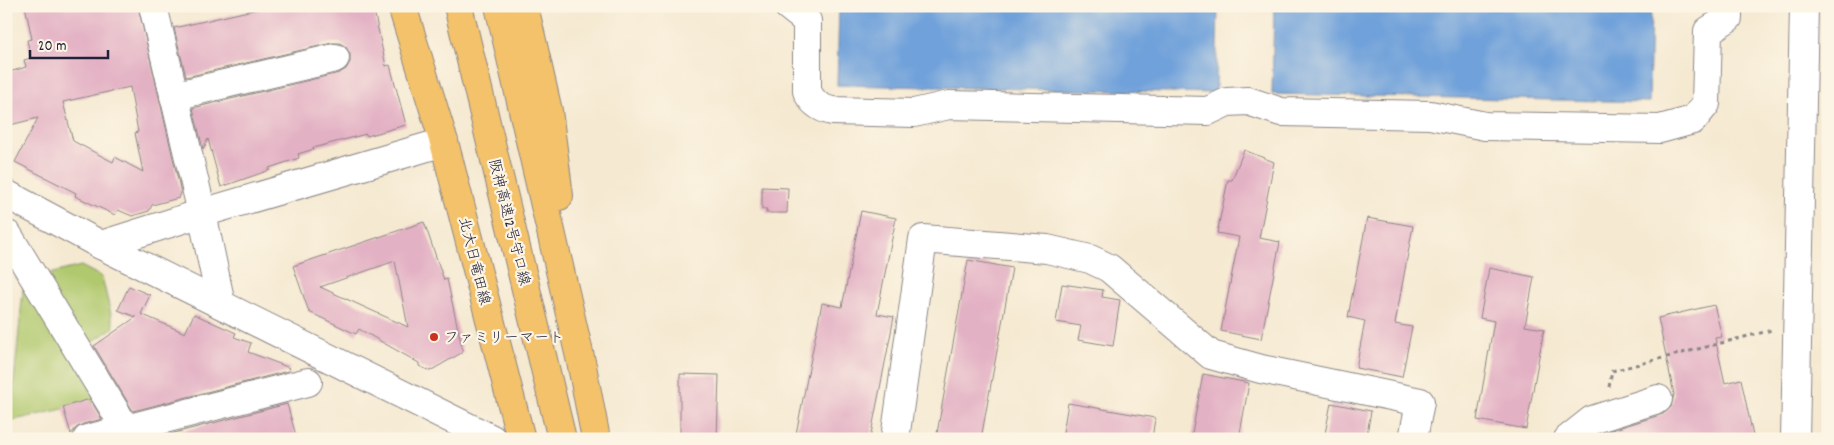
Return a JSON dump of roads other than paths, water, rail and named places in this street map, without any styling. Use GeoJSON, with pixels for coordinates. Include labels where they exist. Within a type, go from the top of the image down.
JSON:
{"type":"FeatureCollection","features":[{"type":"Feature","properties":{"kind":"main road","name":"北大日竜田線"},"geometry":{"type":"LineString","coordinates":[[402,6],[444,142],[521,439]]}},
{"type":"Feature","properties":{"kind":"main road","name":"北大日竜田線"},"geometry":{"type":"LineString","coordinates":[[419,6],[444,142]]}},
{"type":"Feature","properties":{"kind":"main road","name":"阪神高速12号守口線"},"geometry":{"type":"LineString","coordinates":[[458,6],[562,439]]}},
{"type":"Feature","properties":{"kind":"main road"},"geometry":{"type":"LineString","coordinates":[[500,6],[582,366],[596,439]]}},
{"type":"Feature","properties":{"kind":"main road"},"geometry":{"type":"LineString","coordinates":[[524,6],[548,110],[582,366]]}},
{"type":"Feature","properties":{"kind":"street"},"geometry":{"type":"LineString","coordinates":[[153,6],[202,213],[221,304]]}},
{"type":"Feature","properties":{"kind":"street"},"geometry":{"type":"LineString","coordinates":[[788,6],[807,21],[807,91],[810,99],[821,108],[832,111],[914,113],[949,105],[1208,111],[1227,102],[1248,101],[1281,112],[1430,116],[1485,126],[1660,129],[1693,120],[1706,104],[1708,31],[1728,18],[1728,6]]}},
{"type":"Feature","properties":{"kind":"street"},"geometry":{"type":"LineString","coordinates":[[1795,439],[1804,6]]}},
{"type":"Feature","properties":{"kind":"street"},"geometry":{"type":"LineString","coordinates":[[174,96],[335,58]]}},
{"type":"Feature","properties":{"kind":"street"},"geometry":{"type":"LineString","coordinates":[[101,246],[202,213],[444,142]]}},
{"type":"Feature","properties":{"kind":"street"},"geometry":{"type":"LineString","coordinates":[[126,429],[7,244],[12,197],[101,246],[492,439]]}},
{"type":"Feature","properties":{"kind":"street"},"geometry":{"type":"LineString","coordinates":[[895,439],[923,239],[1047,249],[1090,259],[1109,268],[1211,355],[1261,369],[1420,402],[1413,439]]}},
{"type":"Feature","properties":{"kind":"street"},"geometry":{"type":"LineString","coordinates":[[87,439],[308,382]]}},
{"type":"Feature","properties":{"kind":"street"},"geometry":{"type":"LineString","coordinates":[[1568,439],[1592,420],[1658,399]]}},
{"type":"Feature","properties":{"kind":"water"},"geometry":{"type":"Polygon","coordinates":[[[839,6],[1218,6],[1216,93],[837,85],[839,6]]]}},
{"type":"Feature","properties":{"kind":"water"},"geometry":{"type":"Polygon","coordinates":[[[1274,6],[1651,6],[1649,102],[1272,94],[1274,6]]]}},
{"type":"Feature","properties":{"kind":"place","name":"ファミリーマート"},"geometry":{"type":"Point","coordinates":[434,337]}}]}
